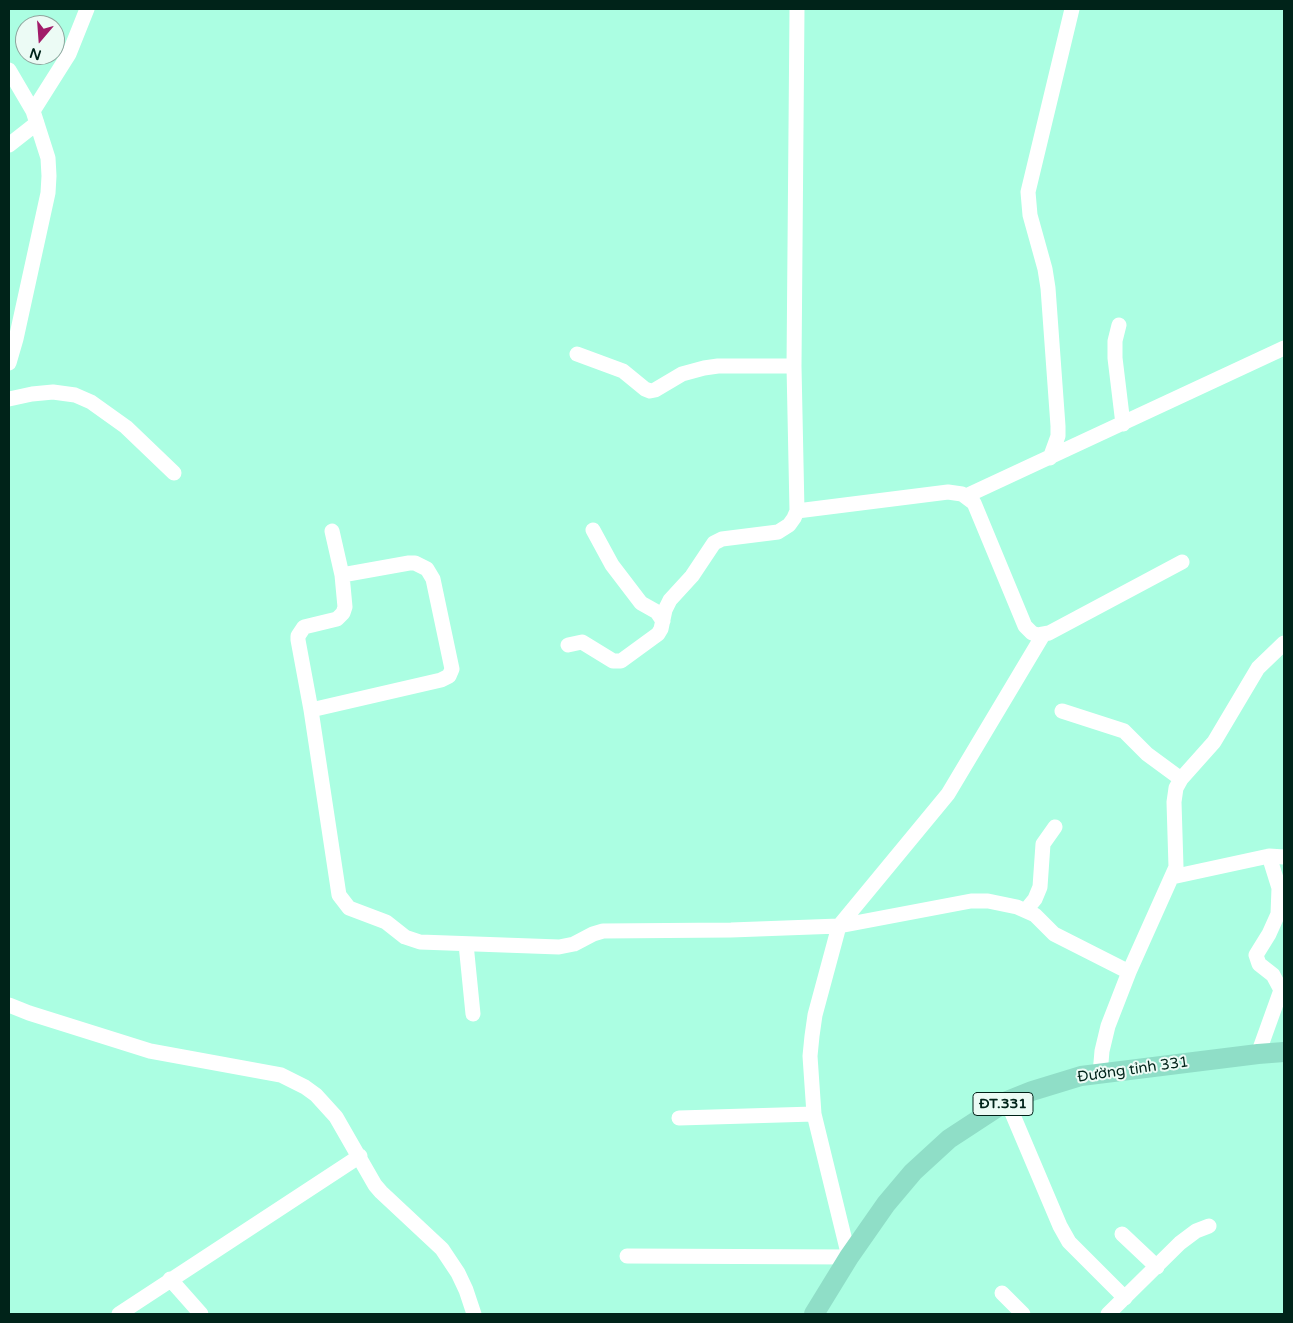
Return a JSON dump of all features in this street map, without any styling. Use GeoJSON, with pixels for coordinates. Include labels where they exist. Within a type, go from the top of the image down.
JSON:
{"type":"FeatureCollection","features":[{"type":"Feature","properties":{"kind":"main road","name":"Đường tỉnh 331"},"geometry":{"type":"LineString","coordinates":[[814,1314],[849,1257],[886,1204],[913,1172],[949,1140],[1007,1101],[1081,1076],[1284,1052]]}},
{"type":"Feature","properties":{"kind":"street"},"geometry":{"type":"LineString","coordinates":[[9,146],[35,117],[69,54],[87,9]]}},
{"type":"Feature","properties":{"kind":"street"},"geometry":{"type":"LineString","coordinates":[[568,645],[582,642],[612,662],[621,661],[654,638],[660,629],[664,610],[670,600],[692,576],[714,543],[722,540],[778,532],[789,525],[797,511],[794,366],[797,9]]}},
{"type":"Feature","properties":{"kind":"street"},"geometry":{"type":"LineString","coordinates":[[1050,458],[1058,436],[1058,426],[1048,288],[1045,269],[1030,215],[1028,192],[1072,9]]}},
{"type":"Feature","properties":{"kind":"street"},"geometry":{"type":"LineString","coordinates":[[9,70],[35,117],[48,158],[49,176],[48,193],[9,363]]}},
{"type":"Feature","properties":{"kind":"street"},"geometry":{"type":"LineString","coordinates":[[1119,325],[1115,341],[1115,358],[1123,424]]}},
{"type":"Feature","properties":{"kind":"street"},"geometry":{"type":"LineString","coordinates":[[966,496],[1284,348]]}},
{"type":"Feature","properties":{"kind":"street"},"geometry":{"type":"LineString","coordinates":[[576,354],[623,371],[650,391],[682,374],[704,368],[718,366],[794,366]]}},
{"type":"Feature","properties":{"kind":"street"},"geometry":{"type":"LineString","coordinates":[[9,399],[53,392],[75,395],[92,402],[126,427],[174,473]]}},
{"type":"Feature","properties":{"kind":"street"},"geometry":{"type":"LineString","coordinates":[[797,511],[948,492],[957,492],[966,496],[976,508],[1025,626],[1032,633],[1043,635],[1182,562]]}},
{"type":"Feature","properties":{"kind":"street"},"geometry":{"type":"LineString","coordinates":[[594,530],[612,565],[641,603],[656,612],[663,621]]}},
{"type":"Feature","properties":{"kind":"street"},"geometry":{"type":"LineString","coordinates":[[332,531],[342,574],[345,601],[343,612],[337,619],[304,627],[298,636],[339,895],[349,908],[386,922],[412,940],[420,942],[566,946],[603,931],[730,930],[839,926],[971,901],[988,901],[1026,910],[1035,915],[1054,934],[1129,972]]}},
{"type":"Feature","properties":{"kind":"street"},"geometry":{"type":"LineString","coordinates":[[311,710],[441,680],[449,676],[452,669],[433,579],[427,569],[415,563],[409,563],[342,574]]}},
{"type":"Feature","properties":{"kind":"street"},"geometry":{"type":"LineString","coordinates":[[627,1256],[849,1257],[814,1114],[810,1056],[815,1015],[839,926],[948,794],[1043,635]]}},
{"type":"Feature","properties":{"kind":"street"},"geometry":{"type":"LineString","coordinates":[[1100,1074],[1102,1051],[1108,1026],[1129,972],[1172,877],[1177,861],[1174,802],[1176,788],[1181,778],[1214,742],[1258,668],[1284,643]]}},
{"type":"Feature","properties":{"kind":"street"},"geometry":{"type":"LineString","coordinates":[[1062,711],[1124,731],[1147,754],[1181,778]]}},
{"type":"Feature","properties":{"kind":"street"},"geometry":{"type":"LineString","coordinates":[[1026,910],[1035,899],[1040,887],[1043,844],[1055,827]]}},
{"type":"Feature","properties":{"kind":"street"},"geometry":{"type":"LineString","coordinates":[[1172,877],[1277,856],[1278,914],[1270,934],[1256,955],[1259,964],[1273,975],[1281,990],[1258,1054]]}},
{"type":"Feature","properties":{"kind":"street"},"geometry":{"type":"LineString","coordinates":[[466,944],[473,1014]]}},
{"type":"Feature","properties":{"kind":"street"},"geometry":{"type":"LineString","coordinates":[[9,1005],[150,1052],[281,1075],[294,1080],[326,1104],[336,1116],[381,1192],[433,1240],[449,1260],[466,1290],[474,1314]]}},
{"type":"Feature","properties":{"kind":"street"},"geometry":{"type":"LineString","coordinates":[[1007,1101],[1068,1242],[1125,1298]]}},
{"type":"Feature","properties":{"kind":"street"},"geometry":{"type":"LineString","coordinates":[[679,1118],[814,1114]]}},
{"type":"Feature","properties":{"kind":"street"},"geometry":{"type":"LineString","coordinates":[[119,1314],[360,1156]]}},
{"type":"Feature","properties":{"kind":"street"},"geometry":{"type":"LineString","coordinates":[[1108,1314],[1186,1237],[1209,1226]]}},
{"type":"Feature","properties":{"kind":"street"},"geometry":{"type":"LineString","coordinates":[[1122,1234],[1157,1267]]}},
{"type":"Feature","properties":{"kind":"street"},"geometry":{"type":"LineString","coordinates":[[170,1279],[201,1314]]}},
{"type":"Feature","properties":{"kind":"street"},"geometry":{"type":"LineString","coordinates":[[1002,1293],[1023,1314]]}}]}
